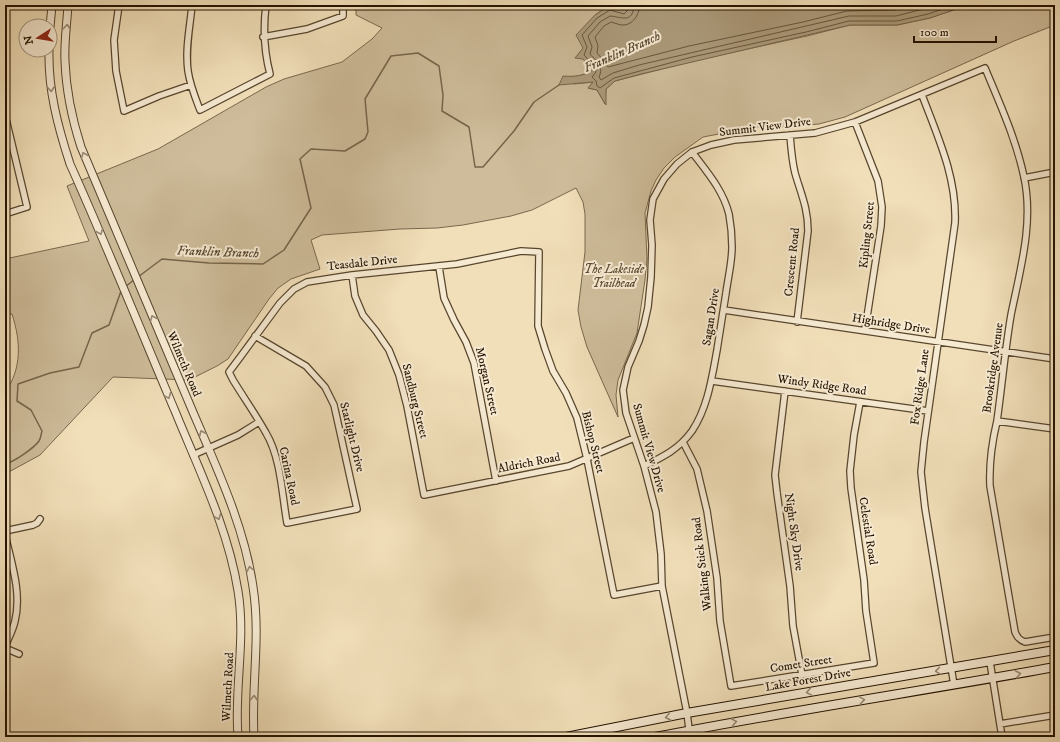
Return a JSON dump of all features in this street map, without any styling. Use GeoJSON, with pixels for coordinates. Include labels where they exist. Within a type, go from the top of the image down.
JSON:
{"type":"FeatureCollection","features":[{"type":"Feature","properties":{"kind":"main road","name":"Lake Forest Drive"},"geometry":{"type":"LineString","coordinates":[[566,737],[687,713],[1055,650]]}},
{"type":"Feature","properties":{"kind":"main road"},"geometry":{"type":"LineString","coordinates":[[655,737],[690,734],[1055,667]]}},
{"type":"Feature","properties":{"kind":"street"},"geometry":{"type":"LineString","coordinates":[[51,18],[52,5]]}},
{"type":"Feature","properties":{"kind":"street","name":"Wilmeth Road"},"geometry":{"type":"LineString","coordinates":[[68,5],[65,60],[67,89],[74,126],[99,191],[208,448],[242,536],[253,586],[257,632],[253,712],[254,737]]}},
{"type":"Feature","properties":{"kind":"street"},"geometry":{"type":"LineString","coordinates":[[119,5],[114,40],[116,71],[124,111],[160,96],[191,86]]}},
{"type":"Feature","properties":{"kind":"street"},"geometry":{"type":"LineString","coordinates":[[192,5],[187,49],[188,70],[191,86],[200,110],[270,74],[265,56],[263,37],[266,5]]}},
{"type":"Feature","properties":{"kind":"street"},"geometry":{"type":"LineString","coordinates":[[263,37],[307,29],[343,16],[343,5]]}},
{"type":"Feature","properties":{"kind":"street","name":"Wilmeth Road"},"geometry":{"type":"LineString","coordinates":[[50,58],[52,96],[60,134],[70,164],[154,360],[228,543],[238,592],[242,632],[237,704],[238,737]]}},
{"type":"Feature","properties":{"kind":"street","name":"Summit View Drive"},"geometry":{"type":"LineString","coordinates":[[690,734],[662,586],[661,554],[656,512],[644,466],[626,413],[623,390],[628,367],[639,341],[648,307],[652,251],[650,220],[653,199],[664,179],[677,164],[692,152],[711,145],[734,140],[815,133],[855,122],[985,68]]}},
{"type":"Feature","properties":{"kind":"street","name":"Brookridge Avenue"},"geometry":{"type":"LineString","coordinates":[[985,68],[1012,135],[1024,178],[1026,203],[1026,238],[1011,317],[997,421],[992,446],[990,486],[1015,632],[1019,639],[1025,642],[1055,637]]}},
{"type":"Feature","properties":{"kind":"street","name":"Fox Ridge Lane"},"geometry":{"type":"LineString","coordinates":[[922,95],[944,151],[949,169],[956,209],[921,472],[924,508],[954,685]]}},
{"type":"Feature","properties":{"kind":"street"},"geometry":{"type":"LineString","coordinates":[[5,115],[7,132],[28,208],[5,214]]}},
{"type":"Feature","properties":{"kind":"street","name":"Kipling Street"},"geometry":{"type":"LineString","coordinates":[[855,122],[878,181],[882,207],[881,226],[866,330]]}},
{"type":"Feature","properties":{"kind":"street","name":"Crescent Road"},"geometry":{"type":"LineString","coordinates":[[790,136],[792,162],[808,217],[808,231],[797,322]]}},
{"type":"Feature","properties":{"kind":"street","name":"Sagan Drive"},"geometry":{"type":"LineString","coordinates":[[644,466],[665,456],[683,442],[692,430],[712,381],[724,310],[732,248],[729,215],[724,198],[714,181],[692,152]]}},
{"type":"Feature","properties":{"kind":"street"},"geometry":{"type":"LineString","coordinates":[[1024,178],[1055,172]]}},
{"type":"Feature","properties":{"kind":"street","name":"Teasdale Drive"},"geometry":{"type":"LineString","coordinates":[[229,372],[280,303],[294,289],[308,282],[352,274],[439,267],[521,251],[539,252]]}},
{"type":"Feature","properties":{"kind":"street","name":"Bishop Street"},"geometry":{"type":"LineString","coordinates":[[539,252],[538,326],[553,371],[566,393],[577,418],[587,459],[614,595],[662,586]]}},
{"type":"Feature","properties":{"kind":"street","name":"Morgan Street"},"geometry":{"type":"LineString","coordinates":[[439,267],[444,298],[466,342],[474,363],[496,481]]}},
{"type":"Feature","properties":{"kind":"street","name":"Sandburg Street"},"geometry":{"type":"LineString","coordinates":[[352,274],[355,296],[363,315],[389,350],[399,375],[407,406],[424,495]]}},
{"type":"Feature","properties":{"kind":"street","name":"Highridge Drive"},"geometry":{"type":"LineString","coordinates":[[724,310],[1055,359]]}},
{"type":"Feature","properties":{"kind":"street","name":"Starlight Drive"},"geometry":{"type":"LineString","coordinates":[[255,336],[306,366],[325,387],[334,405],[357,508],[287,524]]}},
{"type":"Feature","properties":{"kind":"street","name":"Carina Road"},"geometry":{"type":"LineString","coordinates":[[229,372],[267,433],[273,448],[277,463],[287,524]]}},
{"type":"Feature","properties":{"kind":"street","name":"Windy Ridge Road"},"geometry":{"type":"LineString","coordinates":[[712,381],[928,411]]}},
{"type":"Feature","properties":{"kind":"street","name":"Night Sky Drive"},"geometry":{"type":"LineString","coordinates":[[785,391],[777,459],[776,487],[790,586],[793,626],[802,675]]}},
{"type":"Feature","properties":{"kind":"street","name":"Celestial Road"},"geometry":{"type":"LineString","coordinates":[[860,402],[850,471],[864,580],[866,611],[874,663]]}},
{"type":"Feature","properties":{"kind":"street"},"geometry":{"type":"LineString","coordinates":[[997,421],[1055,429]]}},
{"type":"Feature","properties":{"kind":"street"},"geometry":{"type":"LineString","coordinates":[[193,455],[238,435],[259,422]]}},
{"type":"Feature","properties":{"kind":"street","name":"Aldrich Road"},"geometry":{"type":"LineString","coordinates":[[424,495],[569,466],[634,438]]}},
{"type":"Feature","properties":{"kind":"street","name":"Walking Stick Road"},"geometry":{"type":"LineString","coordinates":[[683,442],[697,470],[702,488],[717,578],[720,621],[731,686]]}},
{"type":"Feature","properties":{"kind":"street"},"geometry":{"type":"LineString","coordinates":[[18,654],[5,647],[15,622],[18,606],[15,578],[5,533],[33,525],[40,519]]}},
{"type":"Feature","properties":{"kind":"street"},"geometry":{"type":"LineString","coordinates":[[990,662],[1002,737]]}},
{"type":"Feature","properties":{"kind":"street","name":"Comet Street"},"geometry":{"type":"LineString","coordinates":[[731,686],[874,663]]}},
{"type":"Feature","properties":{"kind":"street"},"geometry":{"type":"LineString","coordinates":[[1000,724],[1055,715]]}},
{"type":"Feature","properties":{"kind":"green space","name":"The Lakeside Trailhead"},"geometry":{"type":"Polygon","coordinates":[[[356,5],[610,5],[595,15],[583,48],[583,59],[593,70],[579,76],[563,77],[574,84],[594,82],[588,88],[597,90],[605,104],[606,89],[615,81],[693,61],[850,25],[897,25],[930,18],[968,5],[1055,5],[1055,25],[1014,41],[845,117],[819,124],[782,127],[756,127],[703,137],[675,157],[664,168],[656,180],[651,191],[645,213],[647,259],[645,280],[637,333],[618,380],[616,395],[618,417],[587,347],[581,327],[578,310],[585,252],[585,214],[583,202],[576,188],[532,210],[511,216],[463,225],[437,228],[400,229],[322,235],[311,240],[320,269],[291,279],[278,288],[228,359],[189,380],[113,377],[40,455],[5,474],[5,393],[15,374],[18,345],[12,314],[7,314],[5,316],[5,259],[89,241],[67,186],[158,149],[266,87],[284,79],[342,62],[372,39],[382,28],[356,15],[356,5]]]}},
{"type":"Feature","properties":{"kind":"green space"},"geometry":{"type":"Polygon","coordinates":[[[610,5],[625,5],[623,10],[610,5]]]}},
{"type":"Feature","properties":{"kind":"water"},"geometry":{"type":"Polygon","coordinates":[[[610,5],[623,10],[625,5],[968,5],[930,18],[897,25],[850,25],[615,81],[606,89],[606,105],[597,90],[588,88],[593,82],[559,85],[563,76],[578,76],[593,70],[583,59],[575,58],[583,48],[576,35],[595,15],[610,5]]]}},
{"type":"Feature","properties":{"kind":"waterway","name":"Franklin Branch"},"geometry":{"type":"LineString","coordinates":[[138,277],[162,259],[209,263],[263,264],[284,250],[311,208],[300,159],[311,149],[345,151],[365,139],[368,132],[365,99],[391,56],[418,53],[439,66],[443,95],[442,111],[469,127],[475,167],[483,167],[514,131],[534,102],[559,85]]}},
{"type":"Feature","properties":{"kind":"waterway","name":"Franklin Branch"},"geometry":{"type":"LineString","coordinates":[[125,287],[135,279]]}},
{"type":"Feature","properties":{"kind":"waterway","name":"Franklin Branch"},"geometry":{"type":"LineString","coordinates":[[5,464],[18,458],[33,447],[40,440],[42,431],[31,410],[17,401],[18,384],[50,373],[79,367],[92,333],[109,325],[121,291]]}}]}
